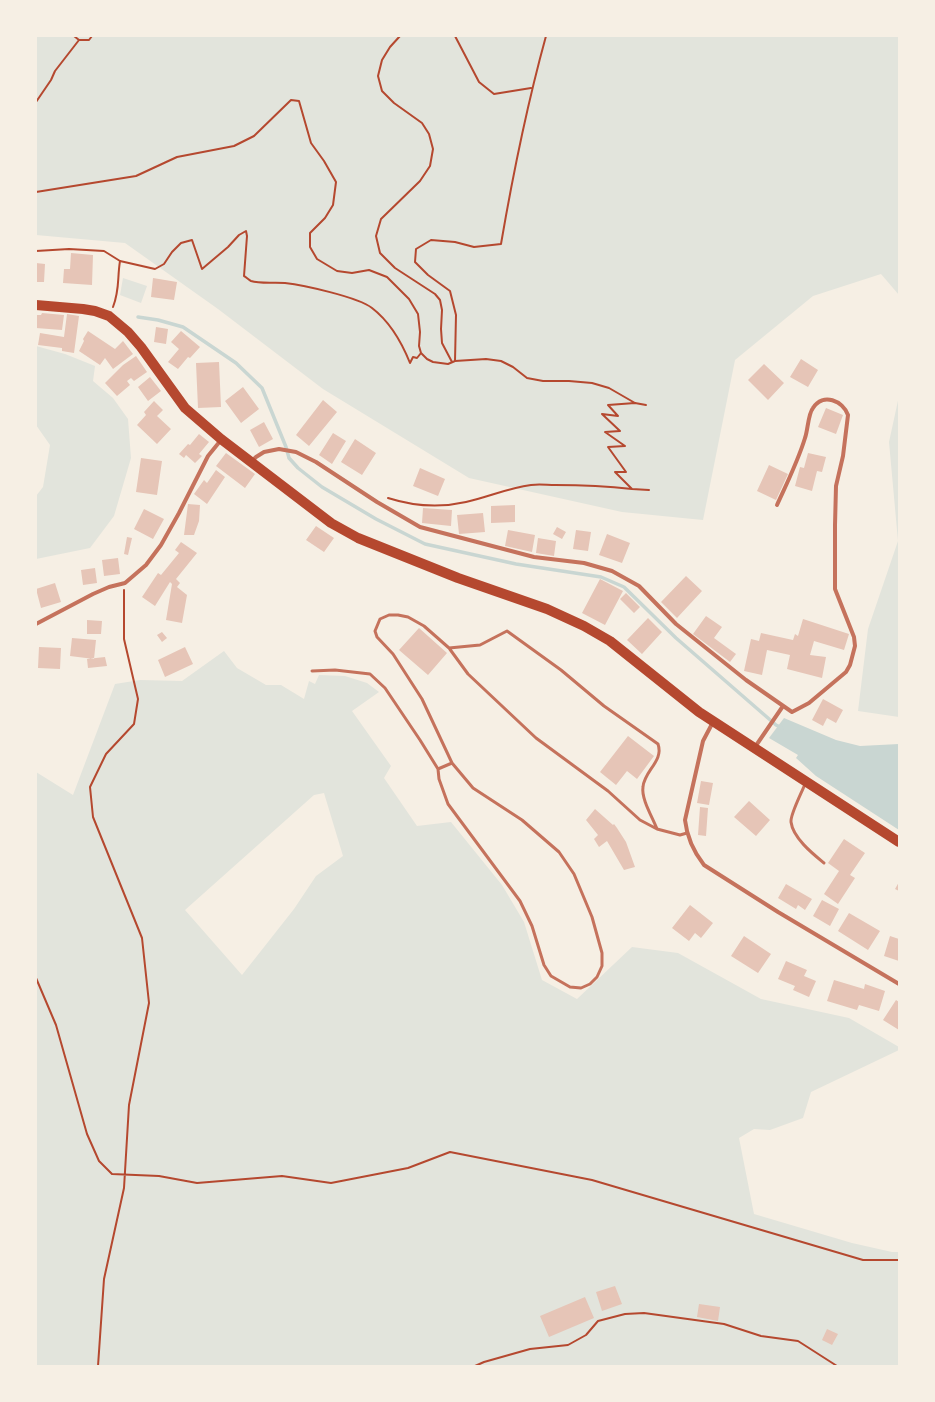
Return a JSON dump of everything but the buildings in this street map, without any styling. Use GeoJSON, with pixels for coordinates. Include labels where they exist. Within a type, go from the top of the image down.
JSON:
{"type":"FeatureCollection","features":[{"type":"Feature","properties":{"kind":"main road"},"geometry":{"type":"LineString","coordinates":[[36,305],[83,309],[109,316],[128,332],[141,347],[184,408],[221,439],[331,523],[358,538],[458,578],[547,609],[584,626],[610,641],[713,722],[899,842]]}},
{"type":"Feature","properties":{"kind":"street"},"geometry":{"type":"LineString","coordinates":[[251,462],[264,452],[279,449],[296,452],[316,462],[377,502],[420,527],[534,557],[584,563],[612,571],[639,586],[676,624],[781,708],[792,712],[809,703],[846,672],[850,665],[855,646],[854,637],[835,589],[836,486],[843,456],[848,415],[846,409],[839,402],[830,399],[821,400],[812,408],[805,438],[777,506]]}},
{"type":"Feature","properties":{"kind":"street"},"geometry":{"type":"LineString","coordinates":[[36,624],[93,594],[125,583],[146,565],[161,545],[208,456],[221,439]]}},
{"type":"Feature","properties":{"kind":"street"},"geometry":{"type":"LineString","coordinates":[[754,748],[781,708]]}},
{"type":"Feature","properties":{"kind":"street"},"geometry":{"type":"LineString","coordinates":[[713,722],[703,741],[685,820],[687,833],[695,854],[704,865],[778,912],[899,984]]}},
{"type":"Feature","properties":{"kind":"lane"},"geometry":{"type":"LineString","coordinates":[[312,671],[336,670],[370,674],[385,688],[438,769],[439,779],[448,804],[520,901],[532,926],[544,965],[551,976],[570,987],[581,988],[590,984],[597,977],[602,966],[602,953],[592,917],[574,874],[559,852],[522,820],[473,788],[452,762],[422,699],[392,654],[377,637],[375,631],[380,619],[394,614],[408,617],[424,626],[449,648],[468,674],[536,738],[608,792],[640,820],[657,829],[680,835],[687,833]]}},
{"type":"Feature","properties":{"kind":"lane"},"geometry":{"type":"LineString","coordinates":[[449,648],[480,645],[508,631],[560,670],[604,706],[658,744],[660,750],[658,758],[644,780],[642,788],[643,795],[657,829]]}},
{"type":"Feature","properties":{"kind":"lane"},"geometry":{"type":"LineString","coordinates":[[438,769],[452,762]]}},
{"type":"Feature","properties":{"kind":"lane"},"geometry":{"type":"LineString","coordinates":[[806,782],[797,801],[791,822],[795,832],[807,849],[824,863]]}},
{"type":"Feature","properties":{"kind":"path"},"geometry":{"type":"LineString","coordinates":[[74,36],[79,40],[89,40],[92,36]]}},
{"type":"Feature","properties":{"kind":"path"},"geometry":{"type":"LineString","coordinates":[[400,36],[390,47],[382,60],[378,76],[382,91],[422,123],[429,134],[433,150],[430,166],[420,181],[381,219],[376,236],[380,253],[395,268],[435,294],[440,300],[442,310],[442,343],[453,362]]}},
{"type":"Feature","properties":{"kind":"path"},"geometry":{"type":"LineString","coordinates":[[455,36],[479,82],[494,94],[532,88]]}},
{"type":"Feature","properties":{"kind":"path"},"geometry":{"type":"LineString","coordinates":[[453,362],[456,315],[450,292],[428,275],[415,262],[416,249],[431,240],[455,242],[474,248],[501,244],[512,180],[532,88],[546,36]]}},
{"type":"Feature","properties":{"kind":"path"},"geometry":{"type":"LineString","coordinates":[[36,102],[51,80],[55,71],[79,40]]}},
{"type":"Feature","properties":{"kind":"path"},"geometry":{"type":"LineString","coordinates":[[36,192],[136,176],[177,157],[234,146],[254,136],[291,100],[299,101],[311,142],[336,182],[333,205],[325,218],[310,232],[310,247],[318,259],[337,271],[352,273],[369,270],[387,277],[409,299],[418,314],[420,332],[419,346],[421,353],[427,359],[433,362],[448,364],[453,362],[486,359],[501,361],[527,378],[543,381],[592,383],[609,388],[635,403],[646,406]]}},
{"type":"Feature","properties":{"kind":"path"},"geometry":{"type":"LineString","coordinates":[[36,251],[69,248],[104,251],[120,261],[155,269],[164,264],[172,252],[181,243],[192,240],[202,269],[228,248],[239,235],[246,231],[247,236],[244,276],[251,281],[286,283],[338,295],[359,302],[372,308],[386,323],[396,336],[410,363],[413,357],[417,358],[421,353]]}},
{"type":"Feature","properties":{"kind":"path"},"geometry":{"type":"LineString","coordinates":[[117,296],[120,261]]}},
{"type":"Feature","properties":{"kind":"path"},"geometry":{"type":"LineString","coordinates":[[632,489],[615,472],[626,472],[608,447],[625,446],[605,432],[620,431],[602,414],[618,416],[608,405],[635,403]]}},
{"type":"Feature","properties":{"kind":"path"},"geometry":{"type":"LineString","coordinates":[[377,502],[387,498],[420,506],[448,505],[467,502],[495,493],[532,485],[590,484],[649,490]]}},
{"type":"Feature","properties":{"kind":"path"},"geometry":{"type":"LineString","coordinates":[[98,1366],[104,1279],[124,1188],[129,1105],[150,1003],[142,938],[93,817],[90,787],[106,754],[134,724],[138,699],[124,639],[125,583]]}},
{"type":"Feature","properties":{"kind":"path"},"geometry":{"type":"LineString","coordinates":[[36,978],[56,1025],[87,1134],[99,1161],[112,1174],[159,1176],[197,1183],[282,1176],[331,1183],[408,1168],[450,1152],[592,1180],[863,1260],[899,1260]]}},
{"type":"Feature","properties":{"kind":"path"},"geometry":{"type":"LineString","coordinates":[[475,1366],[484,1362],[530,1350],[568,1345],[586,1335],[598,1321],[625,1314],[644,1313],[724,1324],[761,1336],[798,1341],[838,1366]]}},
{"type":"Feature","properties":{"kind":"shaded area"},"geometry":{"type":"Polygon","coordinates":[[[36,36],[899,36],[899,295],[881,274],[813,296],[735,360],[703,520],[622,512],[469,478],[323,389],[218,309],[125,243],[36,235],[36,36]]]}},
{"type":"Feature","properties":{"kind":"shaded area"},"geometry":{"type":"Polygon","coordinates":[[[123,278],[147,286],[141,303],[120,295],[123,278]]]}},
{"type":"Feature","properties":{"kind":"shaded area"},"geometry":{"type":"Polygon","coordinates":[[[36,346],[65,354],[95,366],[93,381],[113,398],[128,419],[131,458],[114,516],[90,548],[36,559],[36,496],[43,487],[50,445],[36,425],[36,346]]]}},
{"type":"Feature","properties":{"kind":"shaded area"},"geometry":{"type":"Polygon","coordinates":[[[899,396],[899,717],[858,711],[868,629],[898,541],[889,442],[899,396]]]}},
{"type":"Feature","properties":{"kind":"shaded area"},"geometry":{"type":"Polygon","coordinates":[[[224,651],[237,668],[266,685],[281,685],[304,699],[309,681],[315,684],[319,675],[345,676],[367,683],[379,692],[352,711],[391,766],[384,778],[417,826],[451,822],[502,885],[524,922],[542,980],[577,999],[632,947],[678,953],[761,999],[849,1018],[899,1047],[899,1050],[811,1092],[803,1118],[770,1130],[754,1129],[739,1138],[754,1214],[852,1243],[892,1252],[899,1252],[899,1366],[36,1366],[36,772],[73,795],[115,684],[140,680],[182,681],[224,651]],[[324,793],[314,795],[185,910],[242,975],[294,909],[316,876],[343,856],[324,793]]]}},
{"type":"Feature","properties":{"kind":"shaded area"},"geometry":{"type":"Polygon","coordinates":[[[784,718],[836,740],[860,746],[899,744],[899,830],[816,776],[796,758],[798,755],[769,738],[784,718]]]}},
{"type":"Feature","properties":{"kind":"waterway"},"geometry":{"type":"LineString","coordinates":[[138,317],[158,320],[183,327],[236,363],[262,388],[289,458],[298,468],[322,487],[376,519],[425,544],[516,564],[601,577],[624,587],[676,638],[776,725],[782,728]]}}]}
